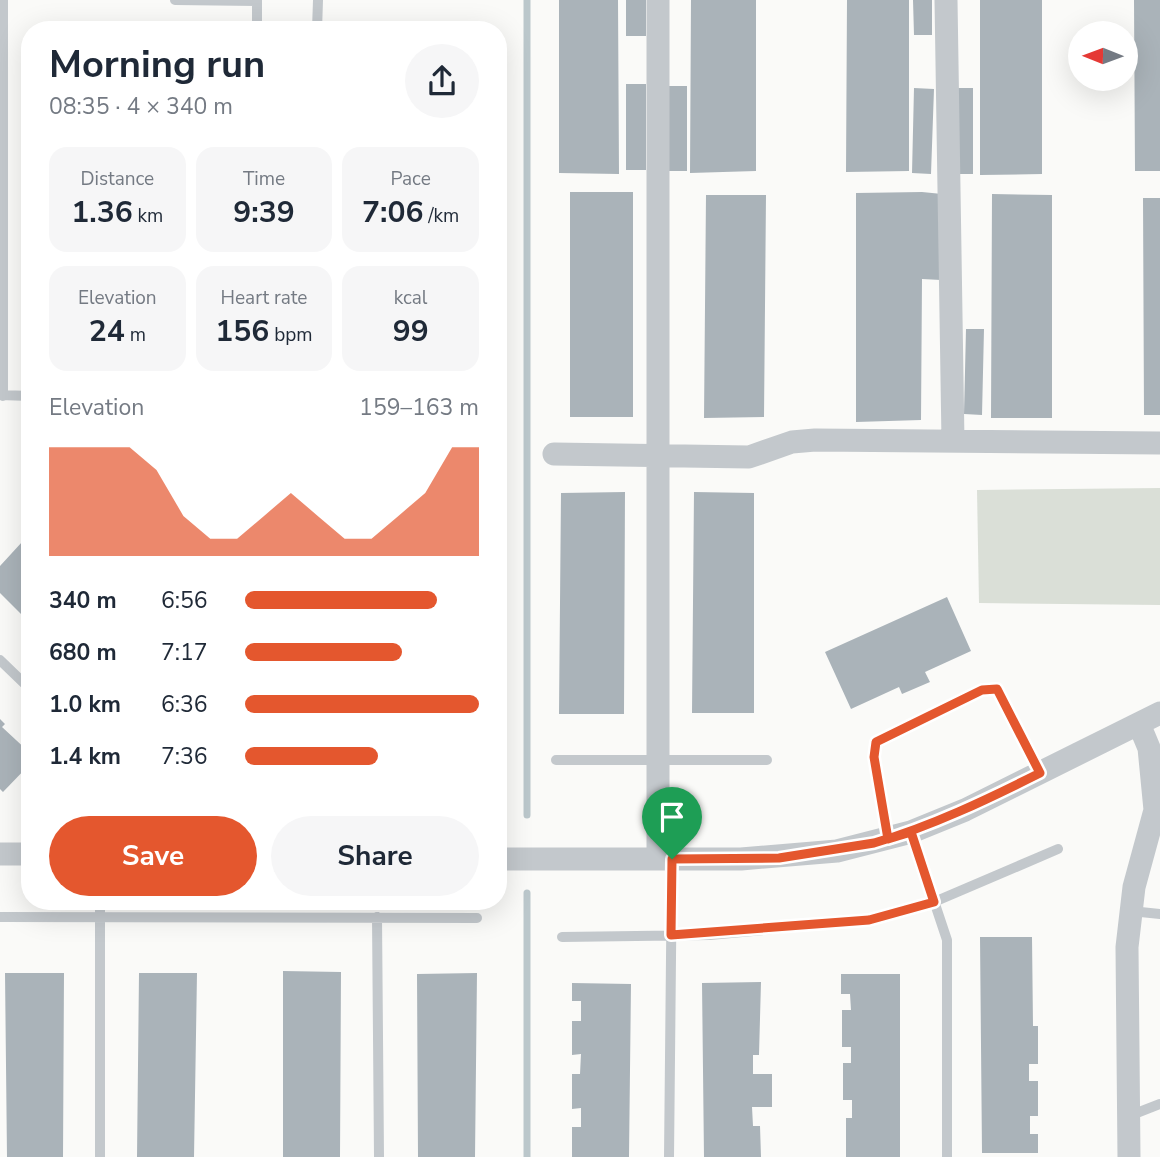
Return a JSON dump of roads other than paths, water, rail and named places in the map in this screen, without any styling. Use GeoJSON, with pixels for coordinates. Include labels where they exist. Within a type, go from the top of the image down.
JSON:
{"type":"FeatureCollection","features":[{"type":"Feature","properties":{"kind":"street"},"geometry":{"type":"LineString","coordinates":[[658,0],[659,760],[665,859]]}},
{"type":"Feature","properties":{"kind":"street"},"geometry":{"type":"LineString","coordinates":[[946,0],[953,441]]}},
{"type":"Feature","properties":{"kind":"street"},"geometry":{"type":"LineString","coordinates":[[554,454],[749,457],[792,442],[815,440],[1160,443]]}},
{"type":"Feature","properties":{"kind":"street"},"geometry":{"type":"LineString","coordinates":[[507,859],[779,858],[837,851],[911,832],[1040,773],[1160,713]]}},
{"type":"Feature","properties":{"kind":"street"},"geometry":{"type":"LineString","coordinates":[[1129,1157],[1127,947],[1131,911],[1154,810],[1156,777],[1149,748],[1139,724]]}},
{"type":"Feature","properties":{"kind":"street"},"geometry":{"type":"LineString","coordinates":[[0,854],[21,854]]}},
{"type":"Feature","properties":{"kind":"lane"},"geometry":{"type":"LineString","coordinates":[[3,0],[2,396],[21,396]]}},
{"type":"Feature","properties":{"kind":"lane"},"geometry":{"type":"LineString","coordinates":[[175,0],[257,1],[257,21]]}},
{"type":"Feature","properties":{"kind":"lane"},"geometry":{"type":"LineString","coordinates":[[317,21],[318,0]]}},
{"type":"Feature","properties":{"kind":"lane"},"geometry":{"type":"LineString","coordinates":[[0,660],[21,681]]}},
{"type":"Feature","properties":{"kind":"lane"},"geometry":{"type":"LineString","coordinates":[[888,839],[874,757],[876,742],[982,690],[997,689],[1040,773]]}},
{"type":"Feature","properties":{"kind":"lane"},"geometry":{"type":"LineString","coordinates":[[556,760],[768,760]]}},
{"type":"Feature","properties":{"kind":"lane"},"geometry":{"type":"LineString","coordinates":[[911,832],[947,940],[947,1157]]}},
{"type":"Feature","properties":{"kind":"lane"},"geometry":{"type":"LineString","coordinates":[[562,937],[671,935],[869,920],[934,902],[1058,849]]}},
{"type":"Feature","properties":{"kind":"lane"},"geometry":{"type":"LineString","coordinates":[[665,859],[671,935],[669,1157]]}},
{"type":"Feature","properties":{"kind":"lane"},"geometry":{"type":"LineString","coordinates":[[99,910],[100,1157]]}},
{"type":"Feature","properties":{"kind":"lane"},"geometry":{"type":"LineString","coordinates":[[1131,911],[1160,914]]}},
{"type":"Feature","properties":{"kind":"lane"},"geometry":{"type":"LineString","coordinates":[[0,917],[477,918]]}},
{"type":"Feature","properties":{"kind":"lane"},"geometry":{"type":"LineString","coordinates":[[377,917],[379,1157]]}},
{"type":"Feature","properties":{"kind":"lane"},"geometry":{"type":"LineString","coordinates":[[1129,1116],[1160,1104]]}},
{"type":"Feature","properties":{"kind":"waterway"},"geometry":{"type":"LineString","coordinates":[[527,0],[527,815]]}},
{"type":"Feature","properties":{"kind":"waterway"},"geometry":{"type":"LineString","coordinates":[[527,893],[527,1157]]}}]}
